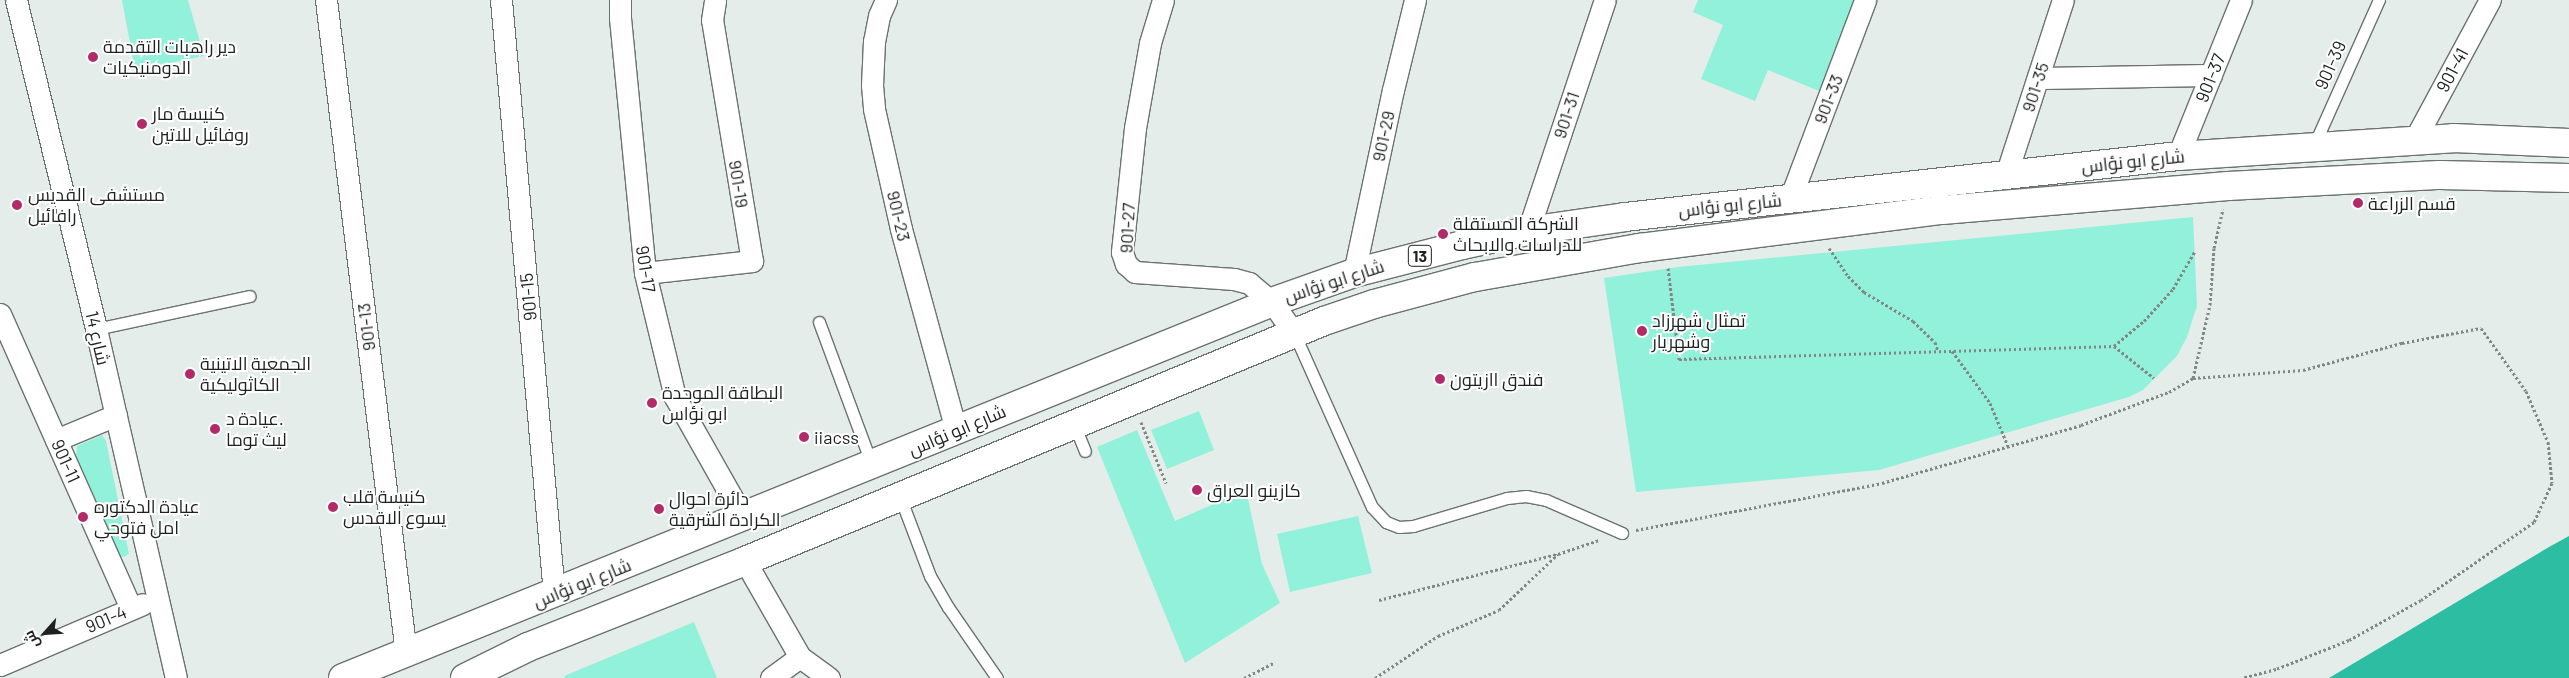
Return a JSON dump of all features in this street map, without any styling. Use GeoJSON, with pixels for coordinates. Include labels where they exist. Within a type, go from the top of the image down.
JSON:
{"type":"FeatureCollection","features":[{"type":"Feature","properties":{"kind":"main road","name":"شارع ابو نؤاس"},"geometry":{"type":"LineString","coordinates":[[343,678],[1272,302],[1354,273],[1462,245],[1528,231],[1625,217],[2178,156],[2415,139],[2495,139],[2569,143]]}},
{"type":"Feature","properties":{"kind":"main road","name":"شارع ابو نؤاس"},"geometry":{"type":"LineString","coordinates":[[465,678],[528,647],[745,561],[1294,333],[1365,307],[1424,290],[1584,256],[1942,210],[2228,186],[2440,175],[2569,178]]}},
{"type":"Feature","properties":{"kind":"street","name":"شارع 14"},"geometry":{"type":"LineString","coordinates":[[16,0],[96,329],[176,678]]}},
{"type":"Feature","properties":{"kind":"street","name":"901-13"},"geometry":{"type":"LineString","coordinates":[[326,0],[406,653]]}},
{"type":"Feature","properties":{"kind":"street","name":"901-15"},"geometry":{"type":"LineString","coordinates":[[501,0],[554,594]]}},
{"type":"Feature","properties":{"kind":"street","name":"901-17"},"geometry":{"type":"LineString","coordinates":[[620,0],[620,18],[645,272],[675,397],[743,517]]}},
{"type":"Feature","properties":{"kind":"street","name":"901-19"},"geometry":{"type":"LineString","coordinates":[[645,272],[752,261],[712,20],[715,0]]}},
{"type":"Feature","properties":{"kind":"street","name":"901-27"},"geometry":{"type":"LineString","coordinates":[[1162,0],[1150,43],[1135,128],[1122,252],[1126,264],[1135,272],[1234,279],[1249,283],[1272,302],[1294,333]]}},
{"type":"Feature","properties":{"kind":"street","name":"901-29"},"geometry":{"type":"LineString","coordinates":[[1354,273],[1393,90],[1416,0]]}},
{"type":"Feature","properties":{"kind":"street","name":"901-31"},"geometry":{"type":"LineString","coordinates":[[1528,231],[1605,0]]}},
{"type":"Feature","properties":{"kind":"street","name":"901-33"},"geometry":{"type":"LineString","coordinates":[[1790,199],[1866,0]]}},
{"type":"Feature","properties":{"kind":"street","name":"901-35"},"geometry":{"type":"LineString","coordinates":[[2006,174],[2064,0]]}},
{"type":"Feature","properties":{"kind":"street","name":"901-37"},"geometry":{"type":"LineString","coordinates":[[2178,156],[2241,0]]}},
{"type":"Feature","properties":{"kind":"street","name":"901-41"},"geometry":{"type":"LineString","coordinates":[[2415,139],[2490,0]]}},
{"type":"Feature","properties":{"kind":"street","name":"901-23"},"geometry":{"type":"LineString","coordinates":[[883,5],[874,41],[872,86],[874,109],[901,229],[956,430]]}},
{"type":"Feature","properties":{"kind":"street"},"geometry":{"type":"LineString","coordinates":[[2038,78],[2211,75]]}},
{"type":"Feature","properties":{"kind":"street","name":"901-11"},"geometry":{"type":"LineString","coordinates":[[0,314],[131,608]]}},
{"type":"Feature","properties":{"kind":"street"},"geometry":{"type":"LineString","coordinates":[[56,440],[116,415]]}},
{"type":"Feature","properties":{"kind":"street"},"geometry":{"type":"LineString","coordinates":[[745,561],[800,657],[829,678]]}},
{"type":"Feature","properties":{"kind":"street","name":"901-4"},"geometry":{"type":"LineString","coordinates":[[0,665],[131,608],[158,599]]}},
{"type":"Feature","properties":{"kind":"street"},"geometry":{"type":"LineString","coordinates":[[771,678],[800,657]]}},
{"type":"Feature","properties":{"kind":"lane","name":"901-39"},"geometry":{"type":"LineString","coordinates":[[2314,145],[2379,0]]}},
{"type":"Feature","properties":{"kind":"lane"},"geometry":{"type":"LineString","coordinates":[[96,329],[250,296]]}},
{"type":"Feature","properties":{"kind":"lane"},"geometry":{"type":"LineString","coordinates":[[819,322],[872,465]]}},
{"type":"Feature","properties":{"kind":"lane"},"geometry":{"type":"LineString","coordinates":[[1294,333],[1369,501],[1376,513],[1386,522],[1399,526],[1413,526],[1507,498],[1526,496],[1546,500],[1622,533]]}},
{"type":"Feature","properties":{"kind":"lane"},"geometry":{"type":"LineString","coordinates":[[1074,424],[1085,451]]}},
{"type":"Feature","properties":{"kind":"lane"},"geometry":{"type":"LineString","coordinates":[[900,496],[930,576],[948,607],[997,678]]}},
{"type":"Feature","properties":{"kind":"path"},"geometry":{"type":"LineString","coordinates":[[2193,378],[2210,305],[2214,248],[2228,186]]}},
{"type":"Feature","properties":{"kind":"path"},"geometry":{"type":"LineString","coordinates":[[1828,246],[1830,252],[1848,276],[1864,292],[1913,321],[1935,342],[1938,351]]}},
{"type":"Feature","properties":{"kind":"path"},"geometry":{"type":"LineString","coordinates":[[1668,262],[1679,359],[2114,346],[2144,321],[2172,289],[2195,251]]}},
{"type":"Feature","properties":{"kind":"path"},"geometry":{"type":"LineString","coordinates":[[1379,600],[1558,554],[1622,533],[1882,483],[2126,410],[2168,392],[2193,378],[2303,370],[2402,343],[2481,328],[2526,391],[2548,442],[2552,483],[2534,522],[2421,600],[2349,640],[2276,669],[2242,678]]}},
{"type":"Feature","properties":{"kind":"path"},"geometry":{"type":"LineString","coordinates":[[2114,346],[2154,378]]}},
{"type":"Feature","properties":{"kind":"path"},"geometry":{"type":"LineString","coordinates":[[1952,351],[1990,403],[2008,446]]}},
{"type":"Feature","properties":{"kind":"path"},"geometry":{"type":"LineString","coordinates":[[1138,416],[1166,483]]}},
{"type":"Feature","properties":{"kind":"path"},"geometry":{"type":"LineString","coordinates":[[1375,678],[1438,636],[1499,610],[1558,554]]}},
{"type":"Feature","properties":{"kind":"path"},"geometry":{"type":"LineString","coordinates":[[1244,678],[1275,662]]}},
{"type":"Feature","properties":{"kind":"shaded area"},"geometry":{"type":"Polygon","coordinates":[[[122,0],[188,0],[204,56],[135,70],[122,0]]]}},
{"type":"Feature","properties":{"kind":"shaded area"},"geometry":{"type":"Polygon","coordinates":[[[1698,0],[1856,0],[1819,91],[1768,70],[1755,101],[1701,79],[1723,25],[1693,12],[1698,0]]]}},
{"type":"Feature","properties":{"kind":"shaded area"},"geometry":{"type":"Polygon","coordinates":[[[2193,217],[2197,306],[2187,337],[2177,356],[2143,390],[2129,397],[1879,470],[1636,492],[1604,278],[1678,267],[2193,217]]]}},
{"type":"Feature","properties":{"kind":"shaded area"},"geometry":{"type":"Polygon","coordinates":[[[1199,411],[1214,450],[1167,469],[1151,430],[1199,411]]]}},
{"type":"Feature","properties":{"kind":"shaded area"},"geometry":{"type":"Polygon","coordinates":[[[1137,430],[1175,521],[1234,495],[1248,499],[1262,564],[1280,603],[1185,663],[1097,447],[1137,430]]]}},
{"type":"Feature","properties":{"kind":"shaded area"},"geometry":{"type":"Polygon","coordinates":[[[102,435],[106,441],[129,554],[124,557],[115,556],[76,456],[77,446],[102,435]]]}},
{"type":"Feature","properties":{"kind":"shaded area"},"geometry":{"type":"Polygon","coordinates":[[[1358,516],[1372,573],[1290,592],[1277,534],[1358,516]]]}},
{"type":"Feature","properties":{"kind":"shaded area"},"geometry":{"type":"Polygon","coordinates":[[[2569,536],[2569,678],[2329,678],[2549,547],[2569,536]]]}},
{"type":"Feature","properties":{"kind":"shaded area"},"geometry":{"type":"Polygon","coordinates":[[[694,622],[717,678],[565,678],[564,676],[694,622]]]}},
{"type":"Feature","properties":{"kind":"place","name":"دير راهبات التقدمة الدومنيكيات"},"geometry":{"type":"Point","coordinates":[93,57]}},
{"type":"Feature","properties":{"kind":"place","name":"كنيسة مار روفائيل للاتين"},"geometry":{"type":"Point","coordinates":[142,124]}},
{"type":"Feature","properties":{"kind":"place","name":"قسم الزراعة"},"geometry":{"type":"Point","coordinates":[2358,203]}},
{"type":"Feature","properties":{"kind":"place","name":"مستشفى القديس رافائيل"},"geometry":{"type":"Point","coordinates":[17,205]}},
{"type":"Feature","properties":{"kind":"place","name":"الشركة المستقلة للدراسات والابحاث"},"geometry":{"type":"Point","coordinates":[1443,234]}},
{"type":"Feature","properties":{"kind":"place","name":"تمثال شهرزاد وشهريار"},"geometry":{"type":"Point","coordinates":[1642,331]}},
{"type":"Feature","properties":{"kind":"place","name":"الجمعية الاتينية الكاثوليكية"},"geometry":{"type":"Point","coordinates":[190,374]}},
{"type":"Feature","properties":{"kind":"place","name":"فندق اازيتون"},"geometry":{"type":"Point","coordinates":[1440,379]}},
{"type":"Feature","properties":{"kind":"place","name":"البطاقة الموحدة ابو نؤاس"},"geometry":{"type":"Point","coordinates":[652,403]}},
{"type":"Feature","properties":{"kind":"place","name":"عيادة د. ليث توما"},"geometry":{"type":"Point","coordinates":[215,429]}},
{"type":"Feature","properties":{"kind":"place","name":"iiacss"},"geometry":{"type":"Point","coordinates":[804,437]}},
{"type":"Feature","properties":{"kind":"place","name":"كازينو العراق"},"geometry":{"type":"Point","coordinates":[1197,490]}},
{"type":"Feature","properties":{"kind":"place","name":"كنيسة قلب يسوع الاقدس"},"geometry":{"type":"Point","coordinates":[333,507]}},
{"type":"Feature","properties":{"kind":"place","name":"دائرة احوال الكرادة الشرقية"},"geometry":{"type":"Point","coordinates":[659,509]}},
{"type":"Feature","properties":{"kind":"place","name":"عيادة الدكتوره امل فتوحي"},"geometry":{"type":"Point","coordinates":[83,517]}}]}
